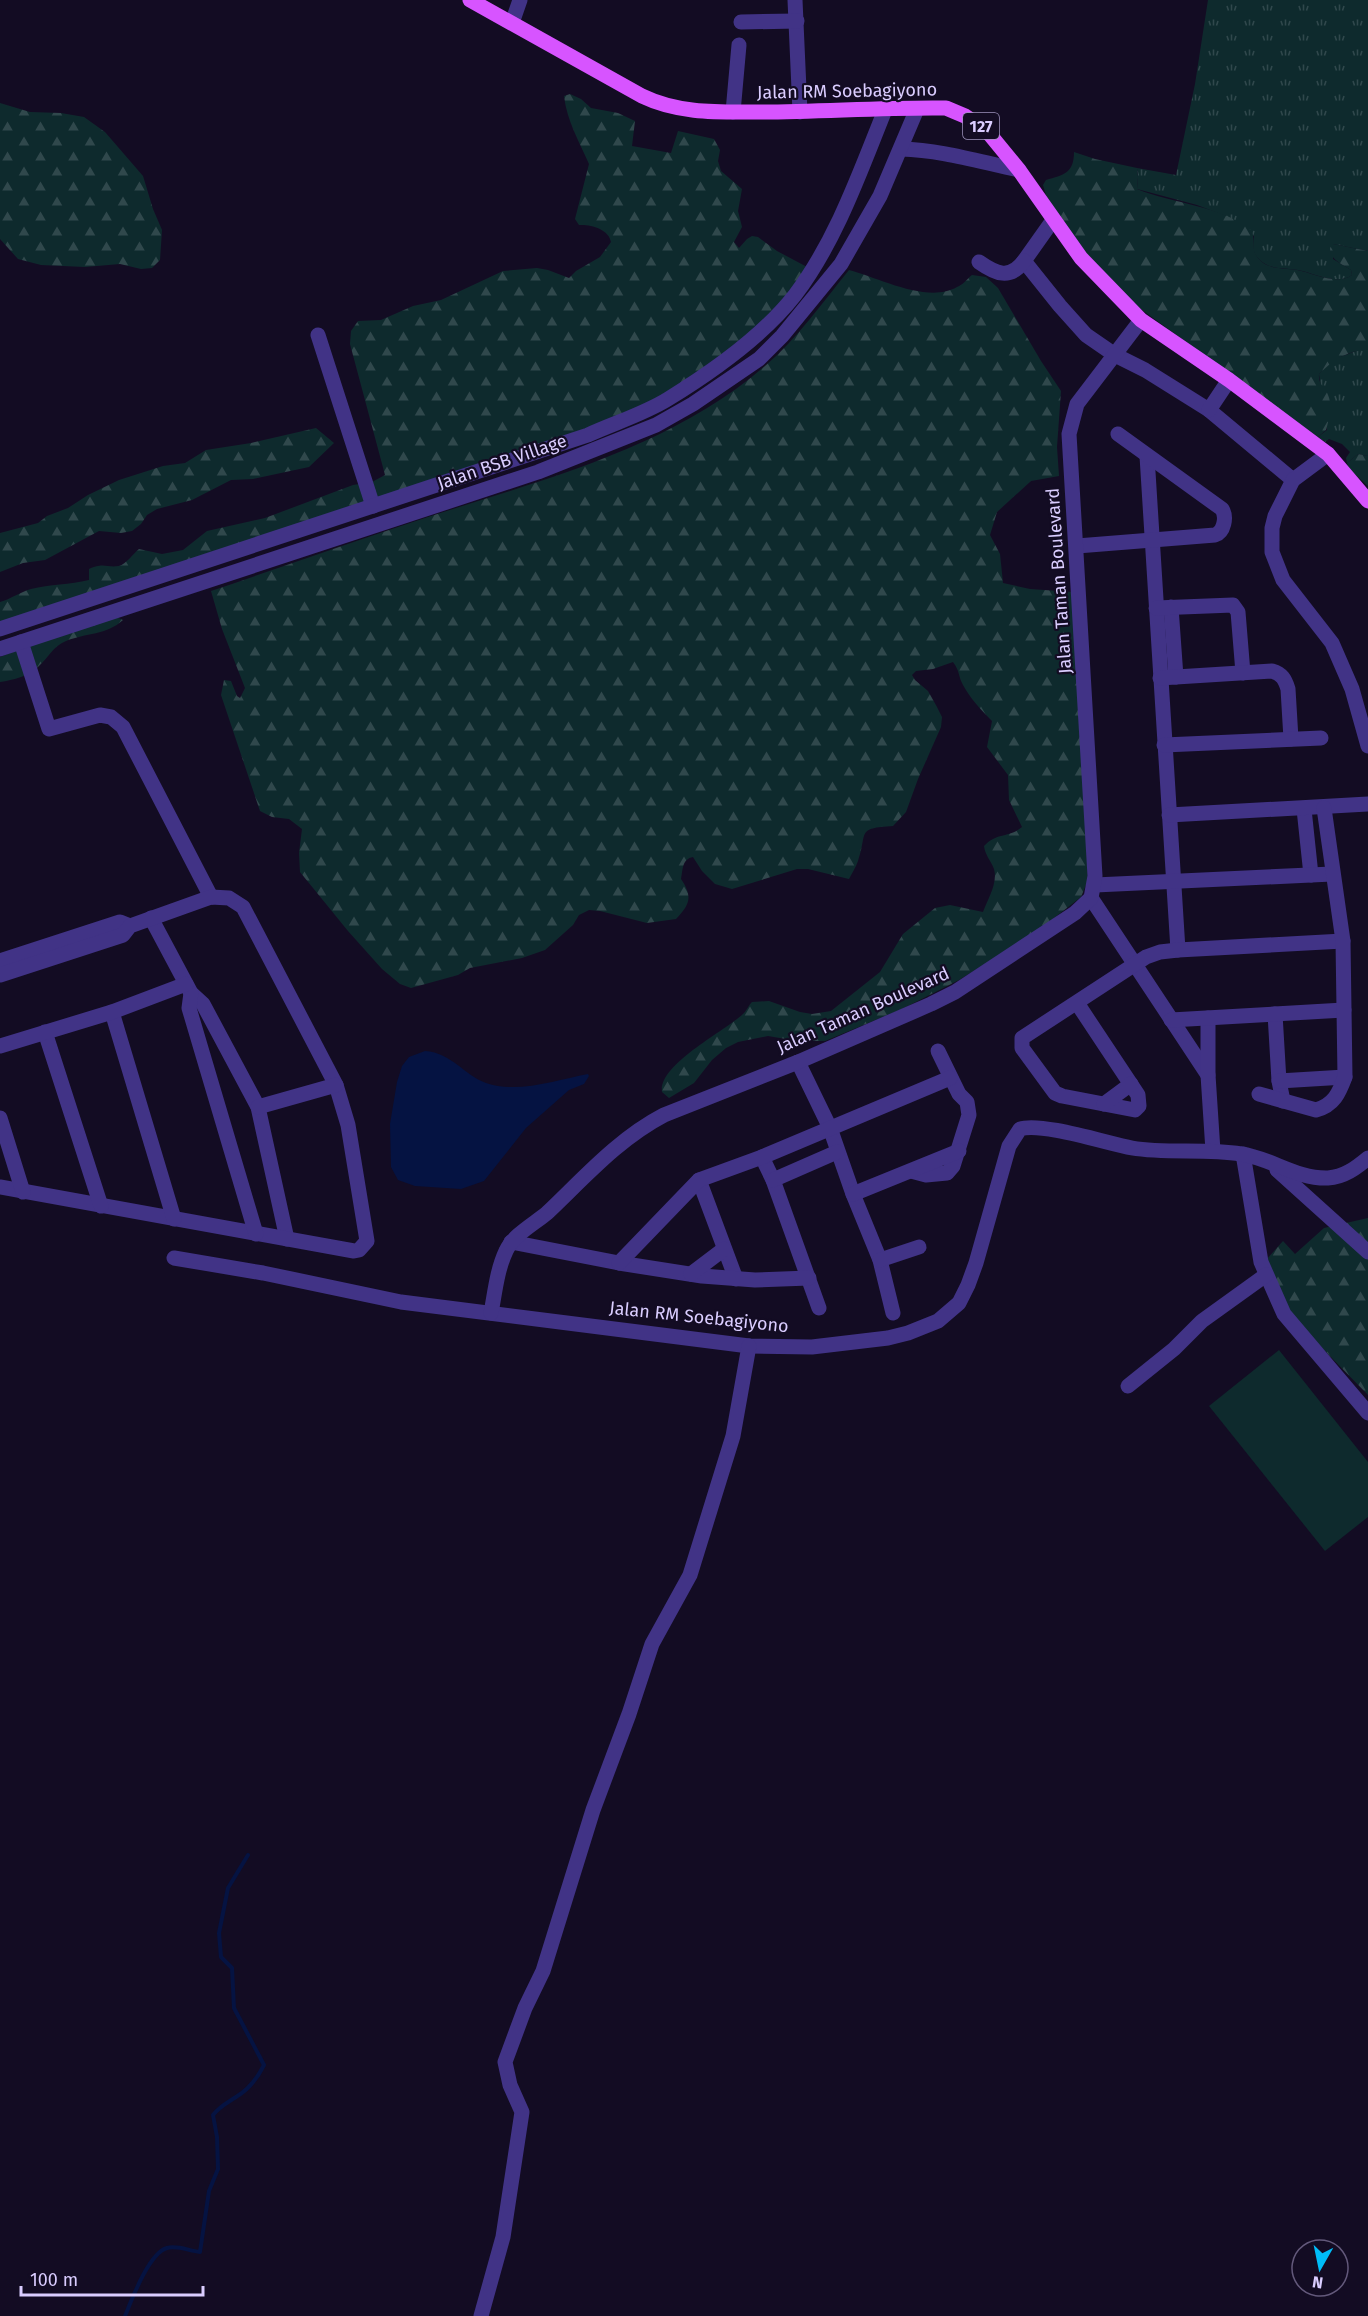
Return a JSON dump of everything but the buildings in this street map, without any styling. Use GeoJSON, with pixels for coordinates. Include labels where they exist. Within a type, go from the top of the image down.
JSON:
{"type":"FeatureCollection","features":[{"type":"Feature","properties":{"kind":"main road","name":"Jalan RM Soebagiyono"},"geometry":{"type":"LineString","coordinates":[[470,0],[654,102],[685,110],[800,112],[946,108],[976,121],[1019,170],[1089,267],[1141,320],[1229,380],[1328,454],[1368,501]]}},
{"type":"Feature","properties":{"kind":"street"},"geometry":{"type":"LineString","coordinates":[[512,23],[520,0]]}},
{"type":"Feature","properties":{"kind":"street"},"geometry":{"type":"LineString","coordinates":[[795,0],[800,112]]}},
{"type":"Feature","properties":{"kind":"street"},"geometry":{"type":"LineString","coordinates":[[741,22],[797,21]]}},
{"type":"Feature","properties":{"kind":"street"},"geometry":{"type":"LineString","coordinates":[[733,112],[739,45]]}},
{"type":"Feature","properties":{"kind":"street","name":"Jalan BSB Village"},"geometry":{"type":"LineString","coordinates":[[0,649],[538,472],[613,444],[665,420],[759,359],[782,336],[841,264],[870,216],[902,149],[917,109]]}},
{"type":"Feature","properties":{"kind":"street"},"geometry":{"type":"LineString","coordinates":[[0,629],[445,484],[598,430],[666,400],[744,345],[795,295],[821,254],[857,180],[885,110]]}},
{"type":"Feature","properties":{"kind":"street"},"geometry":{"type":"LineString","coordinates":[[902,149],[924,149],[1019,170]]}},
{"type":"Feature","properties":{"kind":"street"},"geometry":{"type":"LineString","coordinates":[[979,262],[994,271],[1009,273],[1016,271],[1053,220]]}},
{"type":"Feature","properties":{"kind":"street"},"geometry":{"type":"LineString","coordinates":[[1024,261],[1086,335],[1115,355],[1145,370],[1209,410],[1293,480]]}},
{"type":"Feature","properties":{"kind":"street","name":"Jalan Taman Boulevard"},"geometry":{"type":"LineString","coordinates":[[491,1313],[499,1268],[511,1242],[545,1214],[624,1140],[641,1128],[664,1115],[798,1062],[955,992],[1075,913],[1093,892],[1077,546],[1069,434],[1077,404],[1141,320]]}},
{"type":"Feature","properties":{"kind":"street"},"geometry":{"type":"LineString","coordinates":[[318,335],[373,506]]}},
{"type":"Feature","properties":{"kind":"street"},"geometry":{"type":"LineString","coordinates":[[1209,410],[1229,380]]}},
{"type":"Feature","properties":{"kind":"street"},"geometry":{"type":"LineString","coordinates":[[1077,546],[1219,534],[1225,512],[1118,434]]}},
{"type":"Feature","properties":{"kind":"street"},"geometry":{"type":"LineString","coordinates":[[1328,454],[1293,480],[1275,516],[1272,528],[1272,552],[1283,580],[1332,643],[1352,689],[1367,738]]}},
{"type":"Feature","properties":{"kind":"street"},"geometry":{"type":"LineString","coordinates":[[1147,456],[1152,540],[1176,677]]}},
{"type":"Feature","properties":{"kind":"street"},"geometry":{"type":"LineString","coordinates":[[1164,607],[1229,604],[1236,607],[1243,673]]}},
{"type":"Feature","properties":{"kind":"street"},"geometry":{"type":"LineString","coordinates":[[1164,607],[1160,678],[1178,950]]}},
{"type":"Feature","properties":{"kind":"street"},"geometry":{"type":"LineString","coordinates":[[21,642],[49,729],[100,715],[111,717],[123,727],[211,897]]}},
{"type":"Feature","properties":{"kind":"street"},"geometry":{"type":"LineString","coordinates":[[1160,678],[1272,671],[1282,676],[1288,689],[1291,740]]}},
{"type":"Feature","properties":{"kind":"street"},"geometry":{"type":"LineString","coordinates":[[1164,745],[1321,738]]}},
{"type":"Feature","properties":{"kind":"street"},"geometry":{"type":"LineString","coordinates":[[1168,814],[1368,804]]}},
{"type":"Feature","properties":{"kind":"street"},"geometry":{"type":"LineString","coordinates":[[1259,1094],[1316,1110],[1324,1107],[1337,1096],[1345,1077],[1343,941],[1324,808]]}},
{"type":"Feature","properties":{"kind":"street"},"geometry":{"type":"LineString","coordinates":[[1304,809],[1311,875]]}},
{"type":"Feature","properties":{"kind":"street"},"geometry":{"type":"LineString","coordinates":[[1208,1075],[1134,965],[1093,892],[1173,882],[1332,874]]}},
{"type":"Feature","properties":{"kind":"street"},"geometry":{"type":"LineString","coordinates":[[0,975],[123,935],[130,926],[211,897],[229,898],[243,908],[336,1085],[348,1125],[367,1241],[359,1250],[354,1251],[0,1187]]}},
{"type":"Feature","properties":{"kind":"street"},"geometry":{"type":"LineString","coordinates":[[151,918],[188,989],[203,1004],[258,1107],[286,1239]]}},
{"type":"Feature","properties":{"kind":"street"},"geometry":{"type":"LineString","coordinates":[[0,961],[120,922],[130,926]]}},
{"type":"Feature","properties":{"kind":"street"},"geometry":{"type":"LineString","coordinates":[[1077,1003],[1138,1095],[1137,1108],[1122,1109],[1054,1093],[1022,1048],[1020,1041],[1025,1035],[1152,954],[1178,950],[1343,941]]}},
{"type":"Feature","properties":{"kind":"street"},"geometry":{"type":"LineString","coordinates":[[0,1046],[188,989]]}},
{"type":"Feature","properties":{"kind":"street"},"geometry":{"type":"LineString","coordinates":[[188,989],[189,1008],[256,1234]]}},
{"type":"Feature","properties":{"kind":"street"},"geometry":{"type":"LineString","coordinates":[[1171,1020],[1344,1010]]}},
{"type":"Feature","properties":{"kind":"street"},"geometry":{"type":"LineString","coordinates":[[112,1012],[174,1219]]}},
{"type":"Feature","properties":{"kind":"street"},"geometry":{"type":"LineString","coordinates":[[1275,1014],[1279,1081],[1283,1101]]}},
{"type":"Feature","properties":{"kind":"street"},"geometry":{"type":"LineString","coordinates":[[1208,1017],[1208,1075],[1213,1151]]}},
{"type":"Feature","properties":{"kind":"street"},"geometry":{"type":"LineString","coordinates":[[45,1032],[102,1206]]}},
{"type":"Feature","properties":{"kind":"street"},"geometry":{"type":"LineString","coordinates":[[853,1194],[959,1150],[969,1115],[967,1102],[959,1094],[938,1051]]}},
{"type":"Feature","properties":{"kind":"street"},"geometry":{"type":"LineString","coordinates":[[798,1062],[830,1128],[837,1152],[880,1260],[893,1313]]}},
{"type":"Feature","properties":{"kind":"street"},"geometry":{"type":"LineString","coordinates":[[1279,1081],[1345,1077]]}},
{"type":"Feature","properties":{"kind":"street"},"geometry":{"type":"LineString","coordinates":[[619,1263],[699,1180],[762,1157],[950,1078]]}},
{"type":"Feature","properties":{"kind":"street"},"geometry":{"type":"LineString","coordinates":[[1104,1104],[1131,1084]]}},
{"type":"Feature","properties":{"kind":"street"},"geometry":{"type":"LineString","coordinates":[[258,1107],[336,1085]]}},
{"type":"Feature","properties":{"kind":"street"},"geometry":{"type":"LineString","coordinates":[[0,1118],[23,1192]]}},
{"type":"Feature","properties":{"kind":"street","name":"Jalan RM Soebagiyono"},"geometry":{"type":"LineString","coordinates":[[174,1258],[401,1302],[749,1346],[812,1347],[888,1338],[923,1327],[949,1313],[959,1303],[968,1285],[1010,1146],[1020,1129],[1042,1128],[1147,1150],[1243,1154],[1300,1174],[1329,1178],[1346,1174],[1368,1158]]}},
{"type":"Feature","properties":{"kind":"street"},"geometry":{"type":"LineString","coordinates":[[773,1180],[837,1152]]}},
{"type":"Feature","properties":{"kind":"street"},"geometry":{"type":"LineString","coordinates":[[1243,1154],[1261,1262],[1284,1314],[1368,1413]]}},
{"type":"Feature","properties":{"kind":"street"},"geometry":{"type":"LineString","coordinates":[[762,1157],[773,1180],[819,1308]]}},
{"type":"Feature","properties":{"kind":"street"},"geometry":{"type":"LineString","coordinates":[[1268,1162],[1368,1252]]}},
{"type":"Feature","properties":{"kind":"street"},"geometry":{"type":"LineString","coordinates":[[699,1180],[736,1279]]}},
{"type":"Feature","properties":{"kind":"street"},"geometry":{"type":"LineString","coordinates":[[511,1242],[691,1274],[736,1279],[809,1278]]}},
{"type":"Feature","properties":{"kind":"street"},"geometry":{"type":"LineString","coordinates":[[880,1260],[919,1247]]}},
{"type":"Feature","properties":{"kind":"street"},"geometry":{"type":"LineString","coordinates":[[691,1274],[724,1249]]}},
{"type":"Feature","properties":{"kind":"street"},"geometry":{"type":"LineString","coordinates":[[1128,1386],[1174,1349],[1202,1321],[1266,1275]]}},
{"type":"Feature","properties":{"kind":"street"},"geometry":{"type":"LineString","coordinates":[[481,2316],[503,2237],[522,2112],[510,2085],[504,2062],[525,2008],[543,1971],[593,1810],[652,1644],[690,1575],[733,1436],[749,1346]]}},
{"type":"Feature","properties":{"kind":"green space"},"geometry":{"type":"Polygon","coordinates":[[[1208,0],[1368,0],[1368,251],[1333,244],[1333,259],[1351,270],[1352,275],[1333,279],[1266,265],[1255,253],[1254,236],[1226,216],[1197,205],[1137,189],[1137,168],[1176,175],[1195,84],[1208,0]]]}},
{"type":"Feature","properties":{"kind":"green space"},"geometry":{"type":"Polygon","coordinates":[[[570,94],[581,99],[591,108],[618,113],[635,121],[632,146],[671,153],[678,131],[714,139],[720,150],[718,161],[721,171],[742,189],[738,211],[742,227],[734,242],[739,248],[752,236],[758,237],[777,251],[809,268],[766,321],[665,398],[587,432],[0,627],[0,602],[27,590],[89,580],[89,569],[122,565],[139,549],[162,554],[183,550],[207,531],[265,518],[353,485],[372,482],[385,475],[350,344],[351,331],[358,321],[381,320],[413,306],[441,300],[503,271],[537,268],[569,278],[576,271],[600,257],[611,242],[610,237],[603,231],[588,225],[579,225],[575,219],[589,164],[568,114],[564,96],[570,94]]]}},
{"type":"Feature","properties":{"kind":"green space"},"geometry":{"type":"Polygon","coordinates":[[[0,103],[30,112],[61,113],[84,117],[105,132],[143,176],[162,230],[160,260],[152,268],[141,269],[120,264],[85,267],[41,265],[18,259],[0,239],[0,103]]]}},
{"type":"Feature","properties":{"kind":"green space"},"geometry":{"type":"Polygon","coordinates":[[[1074,152],[1137,168],[1137,189],[1211,210],[1240,222],[1252,231],[1258,258],[1271,267],[1340,279],[1352,275],[1351,270],[1332,256],[1330,248],[1333,244],[1368,251],[1368,350],[1341,357],[1319,374],[1330,404],[1326,430],[1318,437],[1135,305],[1077,243],[1046,195],[1043,185],[1046,180],[1070,169],[1074,152]]]}},
{"type":"Feature","properties":{"kind":"green space"},"geometry":{"type":"Polygon","coordinates":[[[849,270],[903,288],[932,293],[959,286],[972,275],[986,277],[998,288],[1061,391],[1057,447],[1059,476],[1031,481],[997,512],[990,535],[1000,554],[1003,583],[1030,589],[1073,592],[1088,880],[1081,897],[1036,932],[959,980],[902,1009],[825,1041],[798,1041],[768,1036],[738,1042],[726,1048],[712,1060],[694,1083],[669,1098],[662,1092],[664,1081],[671,1070],[681,1059],[744,1013],[752,1002],[769,1001],[812,1014],[831,1011],[880,972],[903,934],[935,908],[950,905],[983,912],[995,880],[994,869],[984,846],[1022,827],[1009,800],[1008,775],[987,747],[992,721],[966,690],[953,662],[933,669],[916,671],[912,675],[928,691],[937,707],[942,717],[941,727],[906,812],[893,826],[873,828],[865,834],[858,861],[849,879],[808,869],[797,869],[732,889],[715,884],[702,871],[693,857],[689,858],[684,865],[681,879],[687,891],[687,904],[676,919],[647,923],[589,910],[579,915],[573,925],[545,950],[522,958],[470,968],[458,975],[411,988],[400,984],[382,969],[300,872],[299,853],[302,829],[289,819],[272,817],[260,811],[221,695],[224,680],[231,681],[240,698],[245,688],[222,629],[211,591],[563,474],[649,439],[729,394],[765,366],[799,332],[849,270]]]}},
{"type":"Feature","properties":{"kind":"green space"},"geometry":{"type":"Polygon","coordinates":[[[1359,350],[1368,350],[1368,456],[1358,454],[1347,463],[1346,458],[1350,452],[1342,444],[1329,439],[1325,442],[1318,437],[1327,430],[1319,374],[1332,360],[1359,350]]]}},
{"type":"Feature","properties":{"kind":"green space"},"geometry":{"type":"Polygon","coordinates":[[[316,428],[334,443],[309,467],[253,479],[231,480],[192,500],[157,509],[147,515],[132,531],[121,533],[99,531],[45,560],[23,563],[0,572],[0,533],[38,523],[47,516],[68,508],[119,480],[163,466],[185,463],[206,450],[251,443],[316,428]]]}},
{"type":"Feature","properties":{"kind":"green space"},"geometry":{"type":"Polygon","coordinates":[[[1358,454],[1368,456],[1368,486],[1349,469],[1347,463],[1358,454]]]}},
{"type":"Feature","properties":{"kind":"green space"},"geometry":{"type":"Polygon","coordinates":[[[116,617],[123,620],[110,628],[61,643],[31,672],[16,679],[0,682],[0,657],[116,617]]]}},
{"type":"Feature","properties":{"kind":"green space"},"geometry":{"type":"Polygon","coordinates":[[[1368,1218],[1368,1395],[1286,1311],[1266,1260],[1283,1241],[1295,1254],[1324,1228],[1368,1218]]]}},
{"type":"Feature","properties":{"kind":"green space"},"geometry":{"type":"Polygon","coordinates":[[[1279,1350],[1368,1462],[1368,1517],[1325,1551],[1209,1406],[1279,1350]]]}},
{"type":"Feature","properties":{"kind":"shaded area"},"geometry":{"type":"Polygon","coordinates":[[[425,1051],[443,1056],[478,1079],[498,1086],[524,1087],[588,1074],[589,1076],[584,1084],[569,1090],[526,1128],[484,1181],[461,1189],[415,1186],[398,1180],[391,1167],[390,1124],[402,1066],[409,1057],[425,1051]]]}},
{"type":"Feature","properties":{"kind":"waterway"},"geometry":{"type":"LineString","coordinates":[[125,2316],[148,2267],[160,2252],[175,2247],[200,2252],[209,2191],[218,2169],[217,2137],[213,2115],[249,2087],[264,2065],[234,2008],[232,1968],[221,1957],[219,1933],[228,1888],[248,1855]]}}]}
